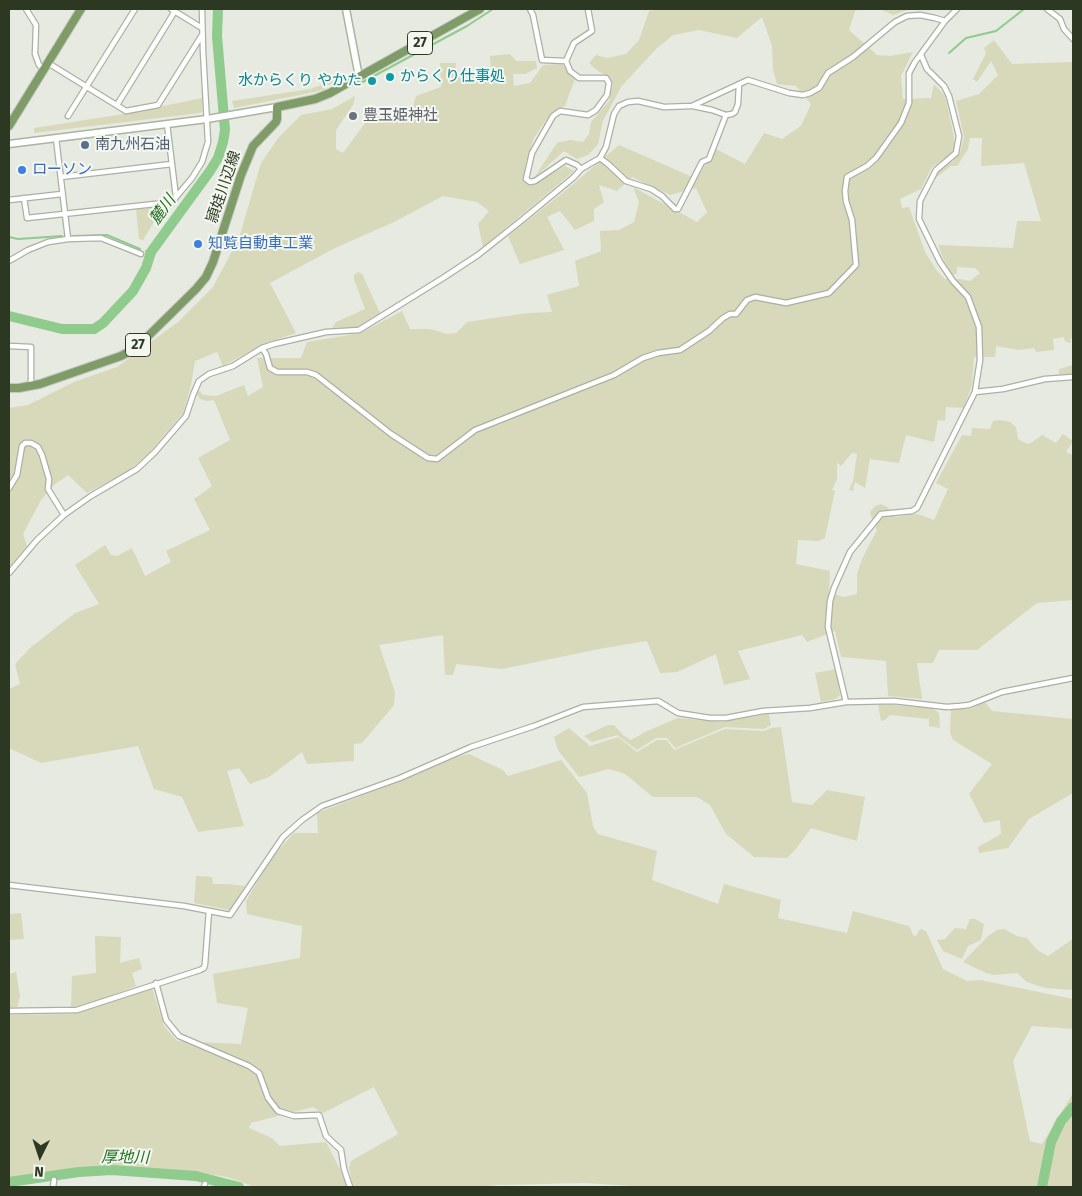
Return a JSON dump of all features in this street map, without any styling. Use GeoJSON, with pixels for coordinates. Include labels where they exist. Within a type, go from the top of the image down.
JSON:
{"type":"FeatureCollection","features":[{"type":"Feature","properties":{"kind":"main road"},"geometry":{"type":"LineString","coordinates":[[9,126],[81,9]]}},
{"type":"Feature","properties":{"kind":"main road","name":"27"},"geometry":{"type":"LineString","coordinates":[[277,107],[322,97],[480,9]]}},
{"type":"Feature","properties":{"kind":"main road","name":"頴娃川辺線"},"geometry":{"type":"LineString","coordinates":[[9,388],[31,386],[121,356],[136,348],[196,289],[206,276],[213,262],[241,175],[253,146],[278,119],[277,107]]}},
{"type":"Feature","properties":{"kind":"street"},"geometry":{"type":"LineString","coordinates":[[26,9],[36,25],[35,54],[39,65],[46,66],[86,86],[126,111],[158,105],[202,34]]}},
{"type":"Feature","properties":{"kind":"street"},"geometry":{"type":"LineString","coordinates":[[68,116],[135,9]]}},
{"type":"Feature","properties":{"kind":"street"},"geometry":{"type":"LineString","coordinates":[[180,14],[184,9]]}},
{"type":"Feature","properties":{"kind":"street"},"geometry":{"type":"LineString","coordinates":[[24,198],[26,218],[173,202],[202,162],[208,142],[209,119],[202,34],[202,9]]}},
{"type":"Feature","properties":{"kind":"street"},"geometry":{"type":"LineString","coordinates":[[346,9],[360,77]]}},
{"type":"Feature","properties":{"kind":"street"},"geometry":{"type":"LineString","coordinates":[[530,9],[533,15],[542,60],[566,61]]}},
{"type":"Feature","properties":{"kind":"street"},"geometry":{"type":"LineString","coordinates":[[581,169],[566,160],[535,181],[530,182],[526,179],[532,153],[553,116],[560,111],[588,115],[596,110],[607,95],[609,83],[606,78],[579,78],[570,71],[566,61],[574,43],[592,31],[588,9]]}},
{"type":"Feature","properties":{"kind":"street"},"geometry":{"type":"LineString","coordinates":[[262,348],[270,368],[277,372],[307,372],[316,375],[391,434],[428,458],[437,459],[475,430],[614,375],[643,358],[658,353],[680,350],[716,327],[723,318],[730,314],[736,314],[747,300],[756,297],[786,303],[829,293],[856,265],[852,220],[846,201],[847,177],[867,166],[876,158],[901,123],[909,103],[910,73],[915,62],[921,55],[924,47],[957,9]]}},
{"type":"Feature","properties":{"kind":"street"},"geometry":{"type":"LineString","coordinates":[[1047,9],[1060,20],[1064,30],[1073,39]]}},
{"type":"Feature","properties":{"kind":"street"},"geometry":{"type":"LineString","coordinates":[[117,105],[173,10],[202,28]]}},
{"type":"Feature","properties":{"kind":"street"},"geometry":{"type":"LineString","coordinates":[[692,106],[748,80],[789,94],[803,95],[810,93],[819,88],[828,73],[853,57],[895,22],[907,16],[920,15],[945,21]]}},
{"type":"Feature","properties":{"kind":"street"},"geometry":{"type":"LineString","coordinates":[[846,702],[840,669],[828,627],[830,602],[834,588],[850,552],[881,514],[912,511],[917,508],[975,392],[980,360],[979,327],[968,297],[940,262],[919,218],[920,201],[936,170],[956,154],[959,136],[950,96],[944,86],[927,69],[921,59],[921,55]]}},
{"type":"Feature","properties":{"kind":"street"},"geometry":{"type":"LineString","coordinates":[[9,573],[37,540],[64,515],[91,496],[137,469],[155,452],[186,416],[199,381],[210,374],[233,366],[262,348],[274,344],[326,332],[359,330],[478,255],[581,169],[600,158],[606,147],[614,114],[619,106],[638,100],[664,107],[692,106],[732,114],[735,112],[738,104],[739,84]]}},
{"type":"Feature","properties":{"kind":"street"},"geometry":{"type":"LineString","coordinates":[[9,144],[209,119],[277,107]]}},
{"type":"Feature","properties":{"kind":"street"},"geometry":{"type":"LineString","coordinates":[[600,158],[626,181],[651,189],[662,196],[675,209],[678,209],[702,162],[709,159],[726,114]]}},
{"type":"Feature","properties":{"kind":"street"},"geometry":{"type":"LineString","coordinates":[[167,124],[176,197]]}},
{"type":"Feature","properties":{"kind":"street"},"geometry":{"type":"LineString","coordinates":[[56,138],[68,239]]}},
{"type":"Feature","properties":{"kind":"street"},"geometry":{"type":"LineString","coordinates":[[61,177],[172,164]]}},
{"type":"Feature","properties":{"kind":"street"},"geometry":{"type":"LineString","coordinates":[[9,200],[62,194]]}},
{"type":"Feature","properties":{"kind":"street"},"geometry":{"type":"LineString","coordinates":[[9,261],[28,250],[48,242],[68,239],[101,238],[141,254]]}},
{"type":"Feature","properties":{"kind":"street"},"geometry":{"type":"LineString","coordinates":[[9,346],[31,347],[31,386]]}},
{"type":"Feature","properties":{"kind":"street"},"geometry":{"type":"LineString","coordinates":[[975,392],[1003,389],[1045,378],[1073,377]]}},
{"type":"Feature","properties":{"kind":"street"},"geometry":{"type":"LineString","coordinates":[[9,488],[17,475],[22,446],[25,443],[31,443],[38,447],[42,455],[49,479],[48,489],[64,515]]}},
{"type":"Feature","properties":{"kind":"street"},"geometry":{"type":"LineString","coordinates":[[9,885],[184,906],[230,915],[283,837],[322,806],[400,778],[471,747],[583,707],[658,701],[678,713],[710,718],[726,718],[763,711],[810,708],[846,702],[894,701],[947,707],[969,705],[1002,692],[1073,678]]}},
{"type":"Feature","properties":{"kind":"street"},"geometry":{"type":"LineString","coordinates":[[9,1011],[77,1010],[204,968],[209,911]]}},
{"type":"Feature","properties":{"kind":"street"},"geometry":{"type":"LineString","coordinates":[[156,983],[166,1020],[179,1036],[249,1066],[259,1073],[268,1098],[278,1111],[294,1116],[319,1115],[326,1136],[341,1150],[344,1169],[350,1187]]}},
{"type":"Feature","properties":{"kind":"street"},"geometry":{"type":"LineString","coordinates":[[53,1187],[54,1180]]}},
{"type":"Feature","properties":{"kind":"green space"},"geometry":{"type":"Polygon","coordinates":[[[661,9],[863,9],[855,11],[849,30],[877,55],[890,56],[913,52],[901,76],[903,99],[931,98],[934,84],[945,96],[954,137],[954,149],[932,167],[921,189],[900,199],[902,208],[909,207],[925,252],[937,271],[945,279],[970,281],[980,273],[975,268],[957,267],[957,273],[953,275],[944,261],[938,245],[1013,248],[1017,221],[1041,221],[1024,163],[981,166],[982,138],[970,138],[968,149],[957,166],[951,166],[934,179],[938,171],[953,161],[960,153],[964,137],[956,101],[979,94],[998,75],[991,61],[977,82],[973,79],[986,53],[984,48],[994,40],[1012,64],[1073,62],[1073,338],[1070,339],[1071,342],[1065,341],[1064,337],[1053,339],[1054,350],[1036,352],[1034,348],[1019,350],[996,346],[995,357],[974,357],[972,384],[964,408],[946,407],[945,421],[938,420],[934,442],[906,435],[899,463],[870,459],[865,488],[855,482],[853,491],[849,490],[853,481],[857,454],[852,453],[841,466],[837,463],[837,479],[832,490],[835,491],[825,538],[819,541],[798,540],[796,564],[830,571],[829,593],[844,597],[857,594],[857,574],[862,559],[877,530],[870,512],[875,506],[881,504],[887,507],[895,517],[917,514],[934,520],[948,489],[936,483],[962,435],[971,436],[972,428],[990,429],[993,421],[1000,420],[1010,422],[1016,427],[1018,439],[1027,444],[1042,435],[1056,443],[1063,434],[1073,441],[1066,452],[1073,455],[1073,600],[1037,603],[977,650],[939,650],[933,663],[917,663],[922,699],[888,696],[886,661],[841,657],[835,631],[807,642],[802,635],[738,651],[750,679],[724,685],[716,654],[677,672],[660,673],[647,641],[502,669],[456,664],[453,675],[445,675],[443,635],[379,645],[395,692],[394,705],[362,743],[354,744],[354,761],[307,764],[302,752],[269,777],[250,784],[239,768],[227,771],[244,826],[198,832],[182,797],[154,789],[138,746],[41,763],[9,748],[9,689],[20,684],[15,664],[30,648],[75,613],[99,604],[75,565],[105,545],[111,555],[117,556],[132,548],[145,576],[171,562],[166,551],[210,530],[194,499],[212,486],[198,458],[230,440],[214,400],[200,399],[196,393],[197,389],[203,395],[216,396],[244,385],[248,396],[263,387],[257,358],[301,358],[307,342],[361,333],[402,311],[410,329],[430,329],[447,334],[456,333],[467,322],[528,313],[552,312],[547,295],[579,286],[575,261],[601,251],[600,231],[619,230],[634,222],[639,202],[633,187],[697,222],[707,212],[696,188],[670,195],[632,177],[617,191],[599,185],[604,202],[594,209],[594,221],[575,230],[560,211],[547,217],[564,250],[520,264],[508,236],[619,145],[697,179],[705,165],[711,161],[716,149],[745,164],[764,133],[782,139],[801,126],[811,104],[796,86],[777,84],[773,70],[772,46],[762,17],[737,38],[699,30],[673,35],[655,50],[621,87],[603,121],[598,144],[588,155],[577,159],[564,151],[534,178],[557,143],[570,140],[583,142],[589,134],[591,122],[609,101],[613,84],[609,77],[589,63],[596,55],[607,58],[626,54],[639,40],[649,11],[661,9]]]}},
{"type":"Feature","properties":{"kind":"green space"},"geometry":{"type":"Polygon","coordinates":[[[880,9],[910,9],[893,15],[880,9]]]}},
{"type":"Feature","properties":{"kind":"green space"},"geometry":{"type":"Polygon","coordinates":[[[510,54],[516,61],[536,61],[537,68],[525,74],[513,74],[514,86],[530,83],[543,65],[562,64],[575,79],[565,106],[554,111],[534,138],[526,162],[524,180],[531,185],[565,166],[574,171],[483,247],[478,224],[489,211],[477,202],[443,196],[394,222],[335,248],[270,283],[296,333],[263,344],[223,366],[217,352],[195,361],[183,413],[150,452],[130,470],[87,493],[68,475],[54,485],[41,500],[23,534],[27,546],[9,568],[9,408],[28,405],[74,382],[117,367],[178,322],[213,287],[239,238],[261,163],[279,137],[301,115],[332,109],[355,96],[353,105],[336,130],[336,149],[343,153],[377,107],[411,113],[416,96],[441,87],[440,63],[456,63],[455,74],[473,77],[491,72],[490,56],[510,54]]]}},
{"type":"Feature","properties":{"kind":"green space"},"geometry":{"type":"Polygon","coordinates":[[[345,76],[325,87],[325,89],[315,92],[234,108],[232,101],[310,89],[345,76]]]}},
{"type":"Feature","properties":{"kind":"green space"},"geometry":{"type":"Polygon","coordinates":[[[202,98],[202,112],[200,113],[34,133],[34,128],[124,114],[202,98]]]}},
{"type":"Feature","properties":{"kind":"green space"},"geometry":{"type":"Polygon","coordinates":[[[163,207],[143,240],[139,239],[136,209],[163,207]]]}},
{"type":"Feature","properties":{"kind":"green space"},"geometry":{"type":"Polygon","coordinates":[[[358,272],[362,274],[380,313],[357,327],[332,328],[336,322],[365,309],[354,279],[354,275],[358,272]]]}},
{"type":"Feature","properties":{"kind":"green space"},"geometry":{"type":"Polygon","coordinates":[[[1073,365],[1073,374],[1059,376],[1059,369],[1073,365]]]}},
{"type":"Feature","properties":{"kind":"green space"},"geometry":{"type":"Polygon","coordinates":[[[836,669],[840,695],[836,699],[821,702],[815,673],[836,669]]]}},
{"type":"Feature","properties":{"kind":"green space"},"geometry":{"type":"Polygon","coordinates":[[[985,702],[992,711],[1073,719],[1073,793],[1029,819],[1008,848],[979,853],[978,847],[1001,834],[1000,820],[984,823],[969,794],[992,764],[953,740],[950,733],[951,709],[970,709],[985,702]]]}},
{"type":"Feature","properties":{"kind":"green space"},"geometry":{"type":"Polygon","coordinates":[[[878,704],[932,708],[939,713],[940,728],[929,726],[929,719],[890,715],[881,721],[878,704]]]}},
{"type":"Feature","properties":{"kind":"green space"},"geometry":{"type":"Polygon","coordinates":[[[769,714],[771,725],[764,729],[725,727],[675,748],[667,738],[656,738],[637,750],[617,735],[592,742],[584,736],[608,725],[614,725],[624,736],[631,740],[678,718],[720,722],[769,714]]]}},
{"type":"Feature","properties":{"kind":"green space"},"geometry":{"type":"Polygon","coordinates":[[[781,727],[792,802],[812,805],[827,790],[865,797],[857,841],[811,828],[787,858],[754,857],[726,834],[710,805],[697,797],[653,797],[625,774],[609,769],[579,777],[558,750],[554,737],[569,728],[590,746],[618,737],[637,752],[657,740],[667,740],[674,750],[725,729],[764,731],[781,727]]]}},
{"type":"Feature","properties":{"kind":"green space"},"geometry":{"type":"Polygon","coordinates":[[[469,754],[503,770],[508,776],[561,760],[587,793],[593,826],[598,834],[657,851],[652,880],[718,904],[724,884],[781,900],[778,918],[847,933],[853,911],[909,926],[913,935],[916,936],[920,929],[926,931],[943,969],[967,981],[980,980],[1073,999],[1073,1029],[1032,1026],[1013,1061],[1030,1141],[1042,1144],[1073,1093],[1073,1187],[650,1187],[584,1183],[479,1187],[353,1187],[349,1168],[351,1161],[398,1134],[374,1087],[323,1113],[313,1107],[251,1123],[249,1128],[272,1138],[280,1146],[326,1142],[349,1187],[255,1187],[227,1177],[196,1172],[108,1168],[53,1171],[9,1178],[9,1015],[73,1014],[152,988],[164,1026],[177,1041],[241,1044],[248,1008],[217,1003],[213,974],[300,958],[302,926],[247,914],[246,901],[271,859],[294,833],[318,833],[317,813],[406,779],[456,757],[469,754]]]}},
{"type":"Feature","properties":{"kind":"green space"},"geometry":{"type":"Polygon","coordinates":[[[196,876],[212,877],[213,884],[245,886],[230,910],[194,903],[196,876]]]}},
{"type":"Feature","properties":{"kind":"green space"},"geometry":{"type":"Polygon","coordinates":[[[21,913],[24,939],[9,940],[9,914],[21,913]]]}},
{"type":"Feature","properties":{"kind":"green space"},"geometry":{"type":"Polygon","coordinates":[[[970,919],[975,919],[984,924],[981,940],[968,946],[962,959],[943,951],[937,940],[945,939],[955,928],[966,929],[970,919]]]}},
{"type":"Feature","properties":{"kind":"green space"},"geometry":{"type":"Polygon","coordinates":[[[1004,929],[1017,936],[1027,938],[1037,950],[1048,956],[1073,939],[1073,990],[1045,988],[1027,982],[1017,973],[994,975],[986,973],[963,962],[988,936],[997,930],[1004,929]]]}},
{"type":"Feature","properties":{"kind":"green space"},"geometry":{"type":"Polygon","coordinates":[[[95,936],[121,937],[120,963],[139,958],[142,969],[132,973],[136,986],[100,1000],[71,1008],[72,976],[96,973],[95,936]]]}},
{"type":"Feature","properties":{"kind":"green space"},"geometry":{"type":"Polygon","coordinates":[[[16,972],[20,996],[17,1007],[9,1008],[9,974],[16,972]]]}},
{"type":"Feature","properties":{"kind":"waterway","name":"麓川"},"geometry":{"type":"LineString","coordinates":[[9,316],[62,329],[94,329],[103,323],[133,291],[146,268],[151,252],[210,171],[218,158],[223,142],[225,130],[217,36],[218,9]]}},
{"type":"Feature","properties":{"kind":"waterway"},"geometry":{"type":"LineString","coordinates":[[359,84],[467,26],[493,9]]}},
{"type":"Feature","properties":{"kind":"waterway"},"geometry":{"type":"LineString","coordinates":[[949,53],[966,38],[996,31],[1024,9]]}},
{"type":"Feature","properties":{"kind":"waterway"},"geometry":{"type":"LineString","coordinates":[[904,110],[907,103],[907,73]]}},
{"type":"Feature","properties":{"kind":"waterway"},"geometry":{"type":"LineString","coordinates":[[894,130],[901,117]]}},
{"type":"Feature","properties":{"kind":"waterway"},"geometry":{"type":"LineString","coordinates":[[73,236],[107,235],[140,249]]}},
{"type":"Feature","properties":{"kind":"waterway"},"geometry":{"type":"LineString","coordinates":[[9,237],[18,239],[62,236]]}},
{"type":"Feature","properties":{"kind":"waterway","name":"麓川"},"geometry":{"type":"LineString","coordinates":[[146,251],[151,252]]}},
{"type":"Feature","properties":{"kind":"waterway","name":"厚地川"},"geometry":{"type":"LineString","coordinates":[[1042,1187],[1051,1142],[1061,1121],[1073,1107]]}},
{"type":"Feature","properties":{"kind":"waterway","name":"厚地川"},"geometry":{"type":"LineString","coordinates":[[9,1182],[79,1172],[112,1170],[196,1176],[239,1187]]}},
{"type":"Feature","properties":{"kind":"place","name":"からくり仕事処"},"geometry":{"type":"Point","coordinates":[390,77]}},
{"type":"Feature","properties":{"kind":"place","name":"水からくり やかた"},"geometry":{"type":"Point","coordinates":[372,81]}},
{"type":"Feature","properties":{"kind":"place","name":"豊玉姫神社"},"geometry":{"type":"Point","coordinates":[353,116]}},
{"type":"Feature","properties":{"kind":"place","name":"南九州石油"},"geometry":{"type":"Point","coordinates":[85,145]}},
{"type":"Feature","properties":{"kind":"place","name":"ローソン"},"geometry":{"type":"Point","coordinates":[22,170]}},
{"type":"Feature","properties":{"kind":"place","name":"知覧自動車工業"},"geometry":{"type":"Point","coordinates":[198,244]}}]}
